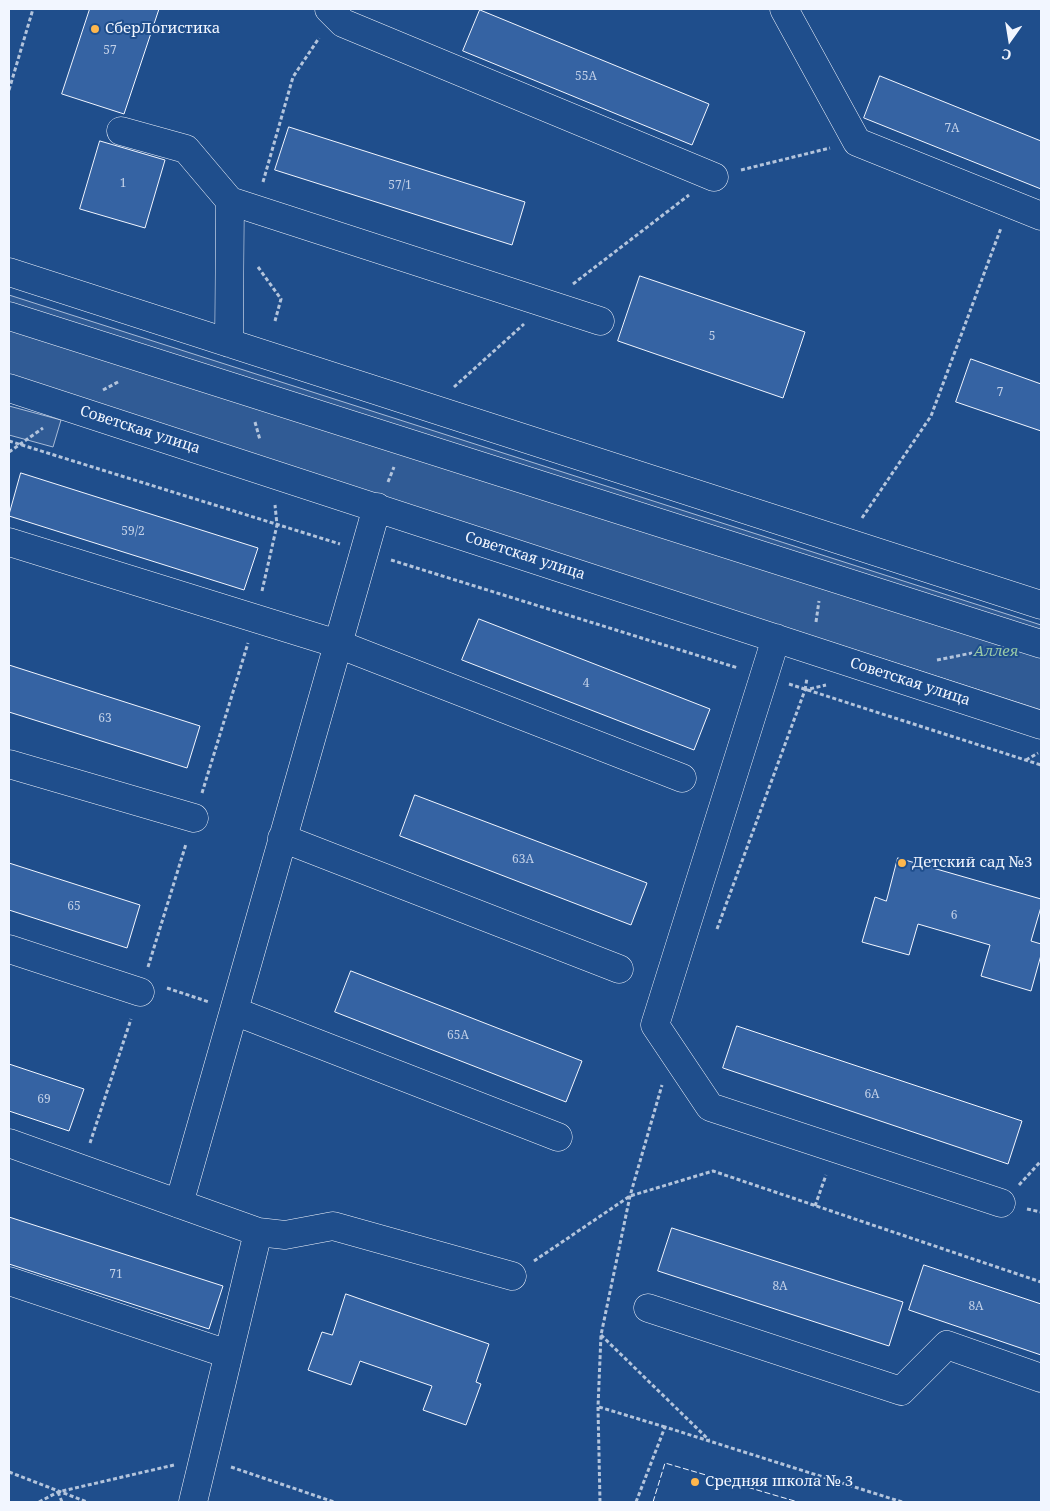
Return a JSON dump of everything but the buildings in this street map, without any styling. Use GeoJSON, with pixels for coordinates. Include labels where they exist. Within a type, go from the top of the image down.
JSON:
{"type":"FeatureCollection","features":[{"type":"Feature","properties":{"kind":"street"},"geometry":{"type":"LineString","coordinates":[[784,9],[857,142],[1041,216]]}},
{"type":"Feature","properties":{"kind":"street"},"geometry":{"type":"LineString","coordinates":[[332,12],[343,22],[352,26],[714,177]]}},
{"type":"Feature","properties":{"kind":"street"},"geometry":{"type":"LineString","coordinates":[[121,131],[186,149],[230,201],[600,321]]}},
{"type":"Feature","properties":{"kind":"street"},"geometry":{"type":"LineString","coordinates":[[229,343],[230,201]]}},
{"type":"Feature","properties":{"kind":"street"},"geometry":{"type":"LineString","coordinates":[[9,272],[1041,605]]}},
{"type":"Feature","properties":{"kind":"street"},"geometry":{"type":"LineString","coordinates":[[9,316],[1041,644]]}},
{"type":"Feature","properties":{"kind":"street","name":"Советская улица"},"geometry":{"type":"LineString","coordinates":[[9,388],[1041,725]]}},
{"type":"Feature","properties":{"kind":"street"},"geometry":{"type":"LineString","coordinates":[[179,1204],[377,507]]}},
{"type":"Feature","properties":{"kind":"street"},"geometry":{"type":"LineString","coordinates":[[9,542],[338,644],[682,778]]}},
{"type":"Feature","properties":{"kind":"street"},"geometry":{"type":"LineString","coordinates":[[776,638],[655,1025],[710,1107],[1002,1203]]}},
{"type":"Feature","properties":{"kind":"street"},"geometry":{"type":"LineString","coordinates":[[9,764],[194,818]]}},
{"type":"Feature","properties":{"kind":"street"},"geometry":{"type":"LineString","coordinates":[[282,838],[619,969]]}},
{"type":"Feature","properties":{"kind":"street"},"geometry":{"type":"LineString","coordinates":[[9,949],[142,986]]}},
{"type":"Feature","properties":{"kind":"street"},"geometry":{"type":"LineString","coordinates":[[234,1011],[558,1137]]}},
{"type":"Feature","properties":{"kind":"street"},"geometry":{"type":"LineString","coordinates":[[9,1143],[258,1232],[285,1234],[333,1226],[512,1276]]}},
{"type":"Feature","properties":{"kind":"street"},"geometry":{"type":"LineString","coordinates":[[193,1502],[258,1232]]}},
{"type":"Feature","properties":{"kind":"street"},"geometry":{"type":"LineString","coordinates":[[9,1281],[228,1354]]}},
{"type":"Feature","properties":{"kind":"street"},"geometry":{"type":"LineString","coordinates":[[648,1308],[901,1391],[947,1345],[1041,1378]]}},
{"type":"Feature","properties":{"kind":"path"},"geometry":{"type":"LineString","coordinates":[[9,90],[33,9]]}},
{"type":"Feature","properties":{"kind":"path"},"geometry":{"type":"LineString","coordinates":[[255,209],[293,77],[332,12]]}},
{"type":"Feature","properties":{"kind":"path"},"geometry":{"type":"LineString","coordinates":[[849,543],[859,523],[931,416],[1009,204]]}},
{"type":"Feature","properties":{"kind":"path"},"geometry":{"type":"LineString","coordinates":[[255,261],[281,299],[275,321]]}},
{"type":"Feature","properties":{"kind":"path"},"geometry":{"type":"LineString","coordinates":[[9,452],[70,408],[154,362]]}},
{"type":"Feature","properties":{"kind":"path"},"geometry":{"type":"LineString","coordinates":[[81,1169],[142,986],[256,618],[277,525],[270,473],[244,390]]}},
{"type":"Feature","properties":{"kind":"path"},"geometry":{"type":"LineString","coordinates":[[9,441],[764,676],[1041,765]]}},
{"type":"Feature","properties":{"kind":"path"},"geometry":{"type":"LineString","coordinates":[[716,930],[805,690],[820,598],[831,576]]}},
{"type":"Feature","properties":{"kind":"path"},"geometry":{"type":"LineString","coordinates":[[928,662],[975,652]]}},
{"type":"Feature","properties":{"kind":"path"},"geometry":{"type":"LineString","coordinates":[[805,690],[834,683]]}},
{"type":"Feature","properties":{"kind":"path"},"geometry":{"type":"LineString","coordinates":[[1026,760],[1041,752]]}},
{"type":"Feature","properties":{"kind":"path"},"geometry":{"type":"LineString","coordinates":[[142,986],[234,1011]]}},
{"type":"Feature","properties":{"kind":"path"},"geometry":{"type":"LineString","coordinates":[[600,1502],[598,1407],[601,1335],[630,1196],[672,1050]]}},
{"type":"Feature","properties":{"kind":"path"},"geometry":{"type":"LineString","coordinates":[[816,1206],[834,1148]]}},
{"type":"Feature","properties":{"kind":"path"},"geometry":{"type":"LineString","coordinates":[[512,1276],[630,1196],[713,1171],[1041,1282]]}},
{"type":"Feature","properties":{"kind":"path"},"geometry":{"type":"LineString","coordinates":[[601,1335],[710,1441]]}},
{"type":"Feature","properties":{"kind":"path"},"geometry":{"type":"LineString","coordinates":[[598,1407],[902,1502]]}},
{"type":"Feature","properties":{"kind":"path"},"geometry":{"type":"LineString","coordinates":[[636,1502],[665,1427]]}},
{"type":"Feature","properties":{"kind":"path"},"geometry":{"type":"LineString","coordinates":[[39,1502],[58,1492],[203,1458],[334,1502]]}},
{"type":"Feature","properties":{"kind":"path"},"geometry":{"type":"LineString","coordinates":[[9,1472],[87,1502]]}},
{"type":"Feature","properties":{"kind":"path"},"geometry":{"type":"LineString","coordinates":[[58,1492],[62,1502]]}},
{"type":"Feature","properties":{"kind":"shaded area","name":"Аллея"},"geometry":{"type":"Polygon","coordinates":[[[9,295],[1041,625],[1041,710],[9,377],[9,295]]]}},
{"type":"Feature","properties":{"kind":"shaded area"},"geometry":{"type":"Polygon","coordinates":[[[9,406],[61,420],[53,447],[9,435],[9,406]]]}},
{"type":"Feature","properties":{"kind":"fence"},"geometry":{"type":"LineString","coordinates":[[653,1502],[665,1463],[798,1502]]}},
{"type":"Feature","properties":{"kind":"place","name":"СберЛогистика"},"geometry":{"type":"Point","coordinates":[95,29]}},
{"type":"Feature","properties":{"kind":"place","name":"Детский сад №3"},"geometry":{"type":"Point","coordinates":[902,863]}},
{"type":"Feature","properties":{"kind":"place","name":"Средняя школа № 3"},"geometry":{"type":"Point","coordinates":[695,1482]}}]}
